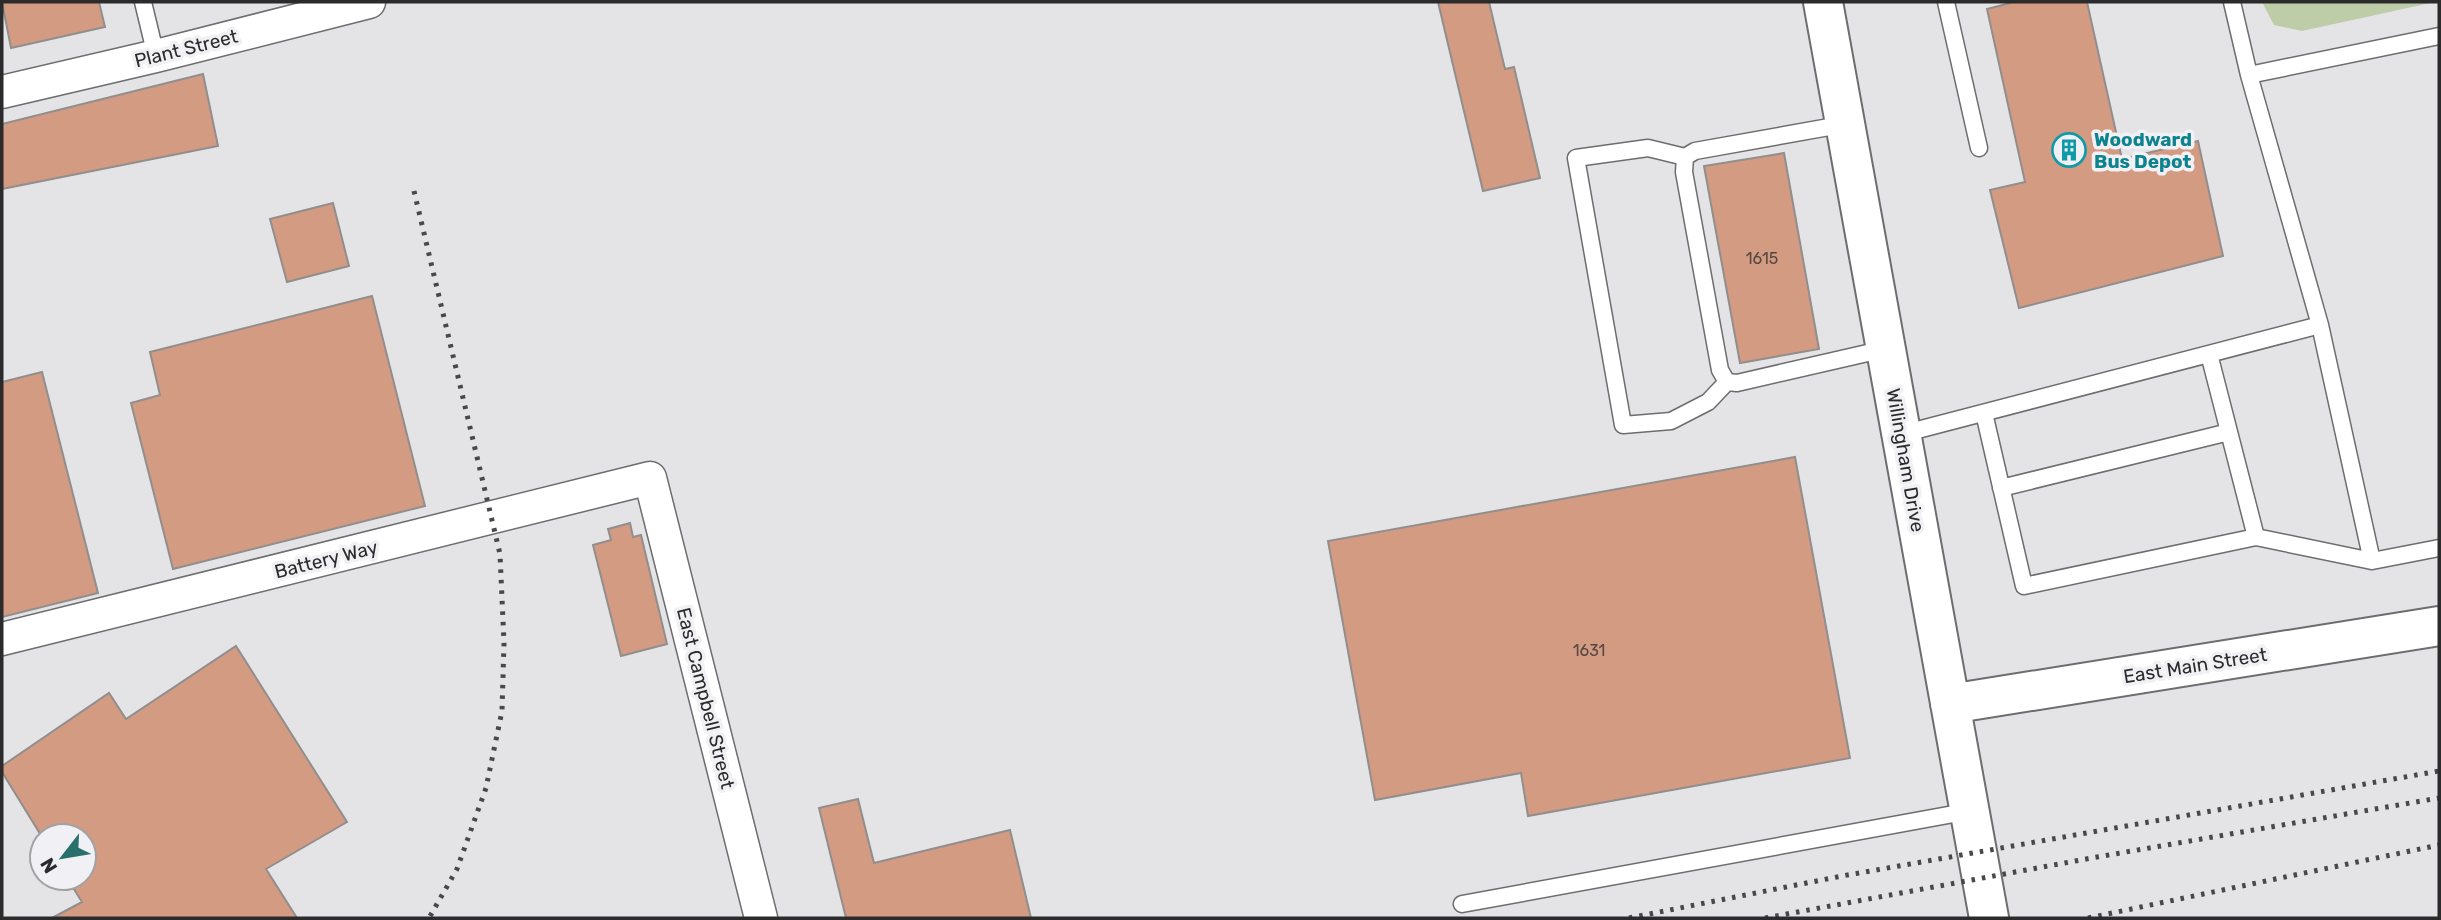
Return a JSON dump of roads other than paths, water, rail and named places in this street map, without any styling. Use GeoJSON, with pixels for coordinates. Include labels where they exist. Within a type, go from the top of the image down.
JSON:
{"type":"FeatureCollection","features":[{"type":"Feature","properties":{"kind":"street","name":"Plant Street"},"geometry":{"type":"LineString","coordinates":[[2,92],[369,2]]}},
{"type":"Feature","properties":{"kind":"street","name":"Willingham Drive"},"geometry":{"type":"LineString","coordinates":[[1823,2],[1989,918]]}},
{"type":"Feature","properties":{"kind":"street","name":"Battery Way"},"geometry":{"type":"LineString","coordinates":[[2,639],[650,478]]}},
{"type":"Feature","properties":{"kind":"street","name":"East Campbell Street"},"geometry":{"type":"LineString","coordinates":[[650,478],[761,918]]}},
{"type":"Feature","properties":{"kind":"street","name":"East Main Street"},"geometry":{"type":"LineString","coordinates":[[1950,704],[2439,626]]}},
{"type":"Feature","properties":{"kind":"lane"},"geometry":{"type":"LineString","coordinates":[[143,2],[156,56]]}},
{"type":"Feature","properties":{"kind":"lane"},"geometry":{"type":"LineString","coordinates":[[1946,2],[1979,148]]}},
{"type":"Feature","properties":{"kind":"lane"},"geometry":{"type":"LineString","coordinates":[[2232,2],[2249,75],[2320,325],[2372,561]]}},
{"type":"Feature","properties":{"kind":"lane"},"geometry":{"type":"LineString","coordinates":[[2249,75],[2439,36]]}},
{"type":"Feature","properties":{"kind":"lane"},"geometry":{"type":"LineString","coordinates":[[1727,382],[1708,402],[1671,421],[1623,425],[1576,159],[1648,148],[1685,157],[1695,151],[1846,124]]}},
{"type":"Feature","properties":{"kind":"lane"},"geometry":{"type":"LineString","coordinates":[[1685,157],[1684,172],[1720,370],[1727,382]]}},
{"type":"Feature","properties":{"kind":"lane"},"geometry":{"type":"LineString","coordinates":[[1902,434],[2320,325]]}},
{"type":"Feature","properties":{"kind":"lane"},"geometry":{"type":"LineString","coordinates":[[1727,382],[1737,383],[1886,349]]}},
{"type":"Feature","properties":{"kind":"lane"},"geometry":{"type":"LineString","coordinates":[[2209,354],[2256,537]]}},
{"type":"Feature","properties":{"kind":"lane"},"geometry":{"type":"LineString","coordinates":[[1984,413],[2024,586],[2256,537],[2372,561],[2439,548]]}},
{"type":"Feature","properties":{"kind":"lane"},"geometry":{"type":"LineString","coordinates":[[2001,488],[2229,432]]}},
{"type":"Feature","properties":{"kind":"lane"},"geometry":{"type":"LineString","coordinates":[[1462,904],[1970,811]]}},
{"type":"Feature","properties":{"kind":"railway"},"geometry":{"type":"LineString","coordinates":[[414,191],[500,554],[504,643],[502,711],[486,788],[457,869],[429,918]]}},
{"type":"Feature","properties":{"kind":"railway"},"geometry":{"type":"LineString","coordinates":[[1629,918],[1842,876],[2439,771]]}},
{"type":"Feature","properties":{"kind":"railway"},"geometry":{"type":"LineString","coordinates":[[1765,918],[2439,798]]}},
{"type":"Feature","properties":{"kind":"railway"},"geometry":{"type":"LineString","coordinates":[[2088,918],[2439,845]]}},
{"type":"Feature","properties":{"kind":"place","name":"Woodward Bus Depot"},"geometry":{"type":"Point","coordinates":[2069,150]}}]}
